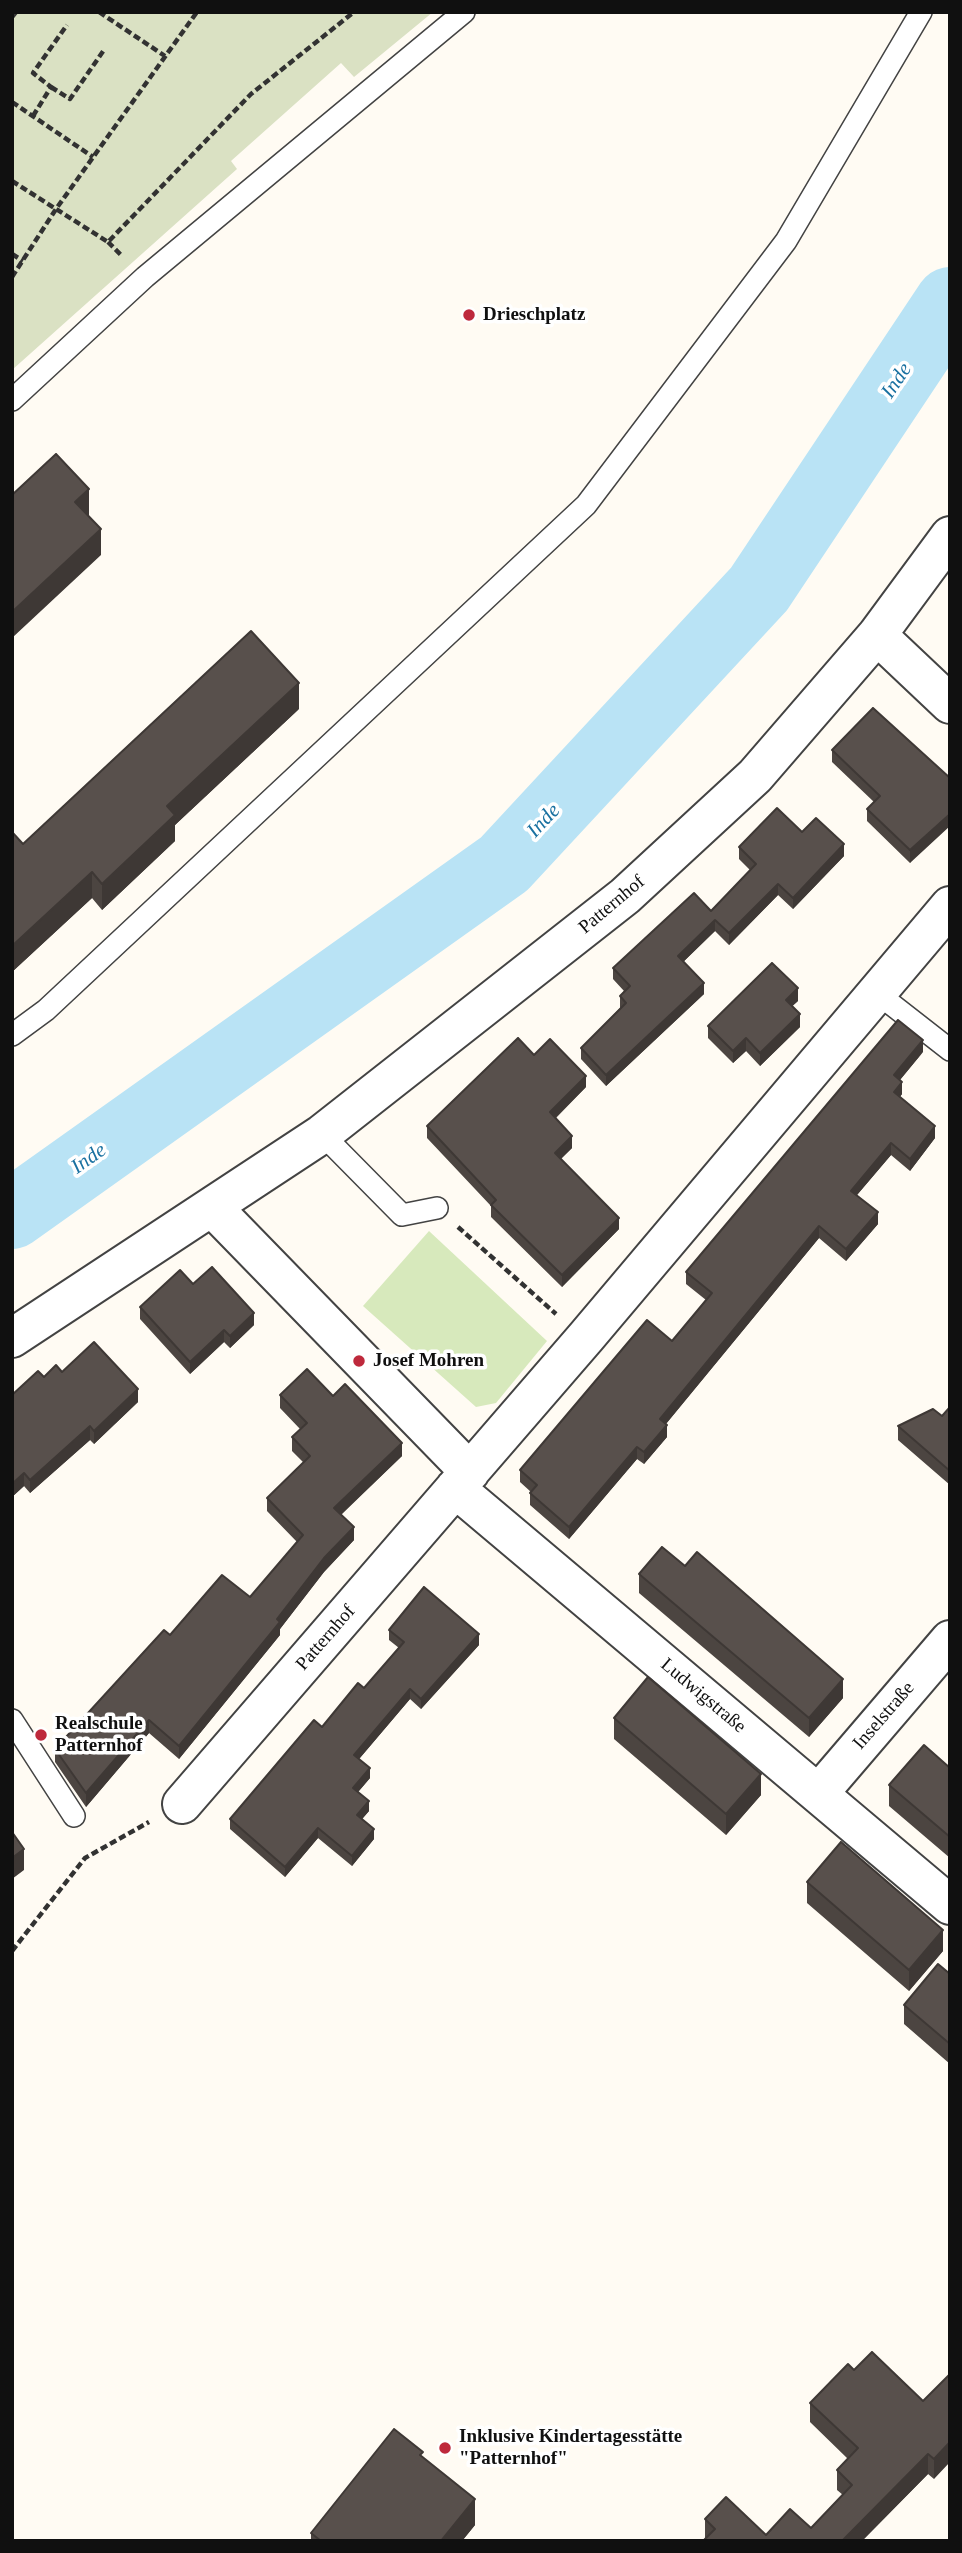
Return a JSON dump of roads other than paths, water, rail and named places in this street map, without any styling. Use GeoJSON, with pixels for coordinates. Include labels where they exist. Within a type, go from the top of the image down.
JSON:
{"type":"FeatureCollection","features":[{"type":"Feature","properties":{"kind":"street","name":"Patternhof"},"geometry":{"type":"LineString","coordinates":[[12,1338],[132,1256],[213,1208],[322,1134],[625,896],[755,776],[877,635],[950,536]]}},
{"type":"Feature","properties":{"kind":"street"},"geometry":{"type":"LineString","coordinates":[[877,635],[950,704]]}},
{"type":"Feature","properties":{"kind":"street","name":"Patternhof"},"geometry":{"type":"LineString","coordinates":[[182,1804],[586,1337],[950,905]]}},
{"type":"Feature","properties":{"kind":"street"},"geometry":{"type":"LineString","coordinates":[[213,1208],[463,1480]]}},
{"type":"Feature","properties":{"kind":"street","name":"Ludwigstraße"},"geometry":{"type":"LineString","coordinates":[[463,1480],[818,1793],[950,1905]]}},
{"type":"Feature","properties":{"kind":"street","name":"Inselstraße"},"geometry":{"type":"LineString","coordinates":[[818,1793],[950,1640]]}},
{"type":"Feature","properties":{"kind":"lane"},"geometry":{"type":"LineString","coordinates":[[12,400],[145,277],[464,12]]}},
{"type":"Feature","properties":{"kind":"lane"},"geometry":{"type":"LineString","coordinates":[[12,1035],[46,1010],[586,505],[786,241],[921,12]]}},
{"type":"Feature","properties":{"kind":"lane"},"geometry":{"type":"LineString","coordinates":[[877,993],[950,1051]]}},
{"type":"Feature","properties":{"kind":"lane"},"geometry":{"type":"LineString","coordinates":[[322,1134],[402,1215],[437,1208]]}},
{"type":"Feature","properties":{"kind":"lane"},"geometry":{"type":"LineString","coordinates":[[12,1720],[74,1816]]}},
{"type":"Feature","properties":{"kind":"waterway","name":"Inde"},"geometry":{"type":"LineString","coordinates":[[12,1214],[504,864],[759,589],[950,302]]}},
{"type":"Feature","properties":{"kind":"place","name":"Drieschplatz"},"geometry":{"type":"Point","coordinates":[469,315]}},
{"type":"Feature","properties":{"kind":"place","name":"Josef Mohren"},"geometry":{"type":"Point","coordinates":[359,1361]}},
{"type":"Feature","properties":{"kind":"place","name":"Realschule Patternhof"},"geometry":{"type":"Point","coordinates":[41,1735]}},
{"type":"Feature","properties":{"kind":"place","name":"Inklusive Kindertagesstätte \"Patternhof\""},"geometry":{"type":"Point","coordinates":[445,2448]}}]}
